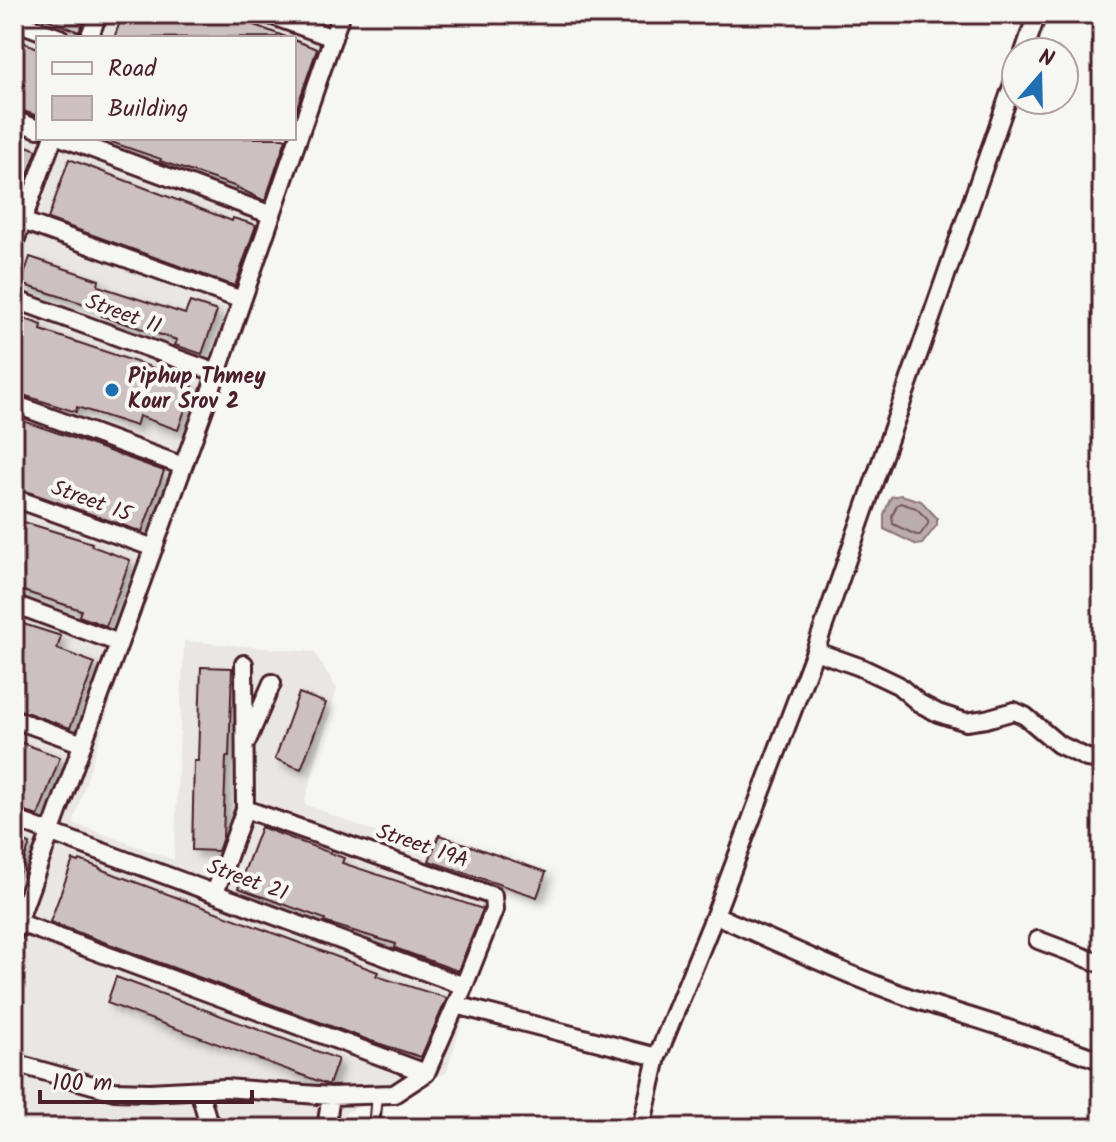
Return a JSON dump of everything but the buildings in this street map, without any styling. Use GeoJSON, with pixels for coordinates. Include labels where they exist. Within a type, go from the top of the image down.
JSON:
{"type":"FeatureCollection","features":[{"type":"Feature","properties":{"kind":"street"},"geometry":{"type":"LineString","coordinates":[[90,36],[98,14]]}},
{"type":"Feature","properties":{"kind":"street"},"geometry":{"type":"LineString","coordinates":[[267,14],[333,38]]}},
{"type":"Feature","properties":{"kind":"street"},"geometry":{"type":"LineString","coordinates":[[298,125],[341,14]]}},
{"type":"Feature","properties":{"kind":"street"},"geometry":{"type":"LineString","coordinates":[[1029,36],[1037,14]]}},
{"type":"Feature","properties":{"kind":"street"},"geometry":{"type":"LineString","coordinates":[[14,21],[55,36]]}},
{"type":"Feature","properties":{"kind":"street"},"geometry":{"type":"LineString","coordinates":[[641,1128],[657,1057],[715,915],[815,651],[1002,116]]}},
{"type":"Feature","properties":{"kind":"street"},"geometry":{"type":"LineString","coordinates":[[14,120],[36,128]]}},
{"type":"Feature","properties":{"kind":"street"},"geometry":{"type":"LineString","coordinates":[[14,244],[18,220],[52,140]]}},
{"type":"Feature","properties":{"kind":"street"},"geometry":{"type":"LineString","coordinates":[[68,140],[272,215]]}},
{"type":"Feature","properties":{"kind":"street"},"geometry":{"type":"LineString","coordinates":[[294,140],[272,215],[217,373],[15,925],[426,1073]]}},
{"type":"Feature","properties":{"kind":"street"},"geometry":{"type":"LineString","coordinates":[[18,220],[242,300]]}},
{"type":"Feature","properties":{"kind":"street","name":"Street 11"},"geometry":{"type":"LineString","coordinates":[[14,299],[217,373]]}},
{"type":"Feature","properties":{"kind":"street"},"geometry":{"type":"LineString","coordinates":[[14,404],[183,466]]}},
{"type":"Feature","properties":{"kind":"street","name":"Street 15"},"geometry":{"type":"LineString","coordinates":[[14,498],[154,548]]}},
{"type":"Feature","properties":{"kind":"street"},"geometry":{"type":"LineString","coordinates":[[14,604],[119,643]]}},
{"type":"Feature","properties":{"kind":"street"},"geometry":{"type":"LineString","coordinates":[[815,651],[873,673],[898,685],[919,703],[966,722],[1014,711],[1025,716],[1058,744],[1087,758],[1102,760]]}},
{"type":"Feature","properties":{"kind":"street"},"geometry":{"type":"LineString","coordinates":[[215,893],[245,809],[244,664]]}},
{"type":"Feature","properties":{"kind":"street"},"geometry":{"type":"LineString","coordinates":[[245,747],[272,683]]}},
{"type":"Feature","properties":{"kind":"street"},"geometry":{"type":"LineString","coordinates":[[14,719],[83,744]]}},
{"type":"Feature","properties":{"kind":"street","name":"Street 19A"},"geometry":{"type":"LineString","coordinates":[[245,809],[493,896],[494,910],[464,986]]}},
{"type":"Feature","properties":{"kind":"street","name":"Street 21"},"geometry":{"type":"LineString","coordinates":[[14,819],[464,986]]}},
{"type":"Feature","properties":{"kind":"street"},"geometry":{"type":"LineString","coordinates":[[715,915],[846,973],[1102,1061]]}},
{"type":"Feature","properties":{"kind":"street"},"geometry":{"type":"LineString","coordinates":[[1038,940],[1102,964]]}},
{"type":"Feature","properties":{"kind":"street"},"geometry":{"type":"LineString","coordinates":[[14,1063],[114,1091],[225,1088],[331,1096],[394,1094],[426,1073],[464,986]]}},
{"type":"Feature","properties":{"kind":"street"},"geometry":{"type":"LineString","coordinates":[[456,1005],[657,1057]]}},
{"type":"Feature","properties":{"kind":"street"},"geometry":{"type":"LineString","coordinates":[[199,1090],[208,1121],[216,1128]]}},
{"type":"Feature","properties":{"kind":"street"},"geometry":{"type":"LineString","coordinates":[[326,1128],[331,1096]]}},
{"type":"Feature","properties":{"kind":"lane"},"geometry":{"type":"LineString","coordinates":[[374,1128],[377,1095]]}},
{"type":"Feature","properties":{"kind":"shaded area","name":"Piphup Thmey Kour Srov 2"},"geometry":{"type":"Polygon","coordinates":[[[14,14],[328,14],[296,115],[296,36],[36,36],[36,140],[288,140],[73,823],[174,860],[184,641],[314,652],[337,689],[304,804],[507,884],[446,1073],[346,1112],[341,1128],[14,1128],[14,14]]]}},
{"type":"Feature","properties":{"kind":"water"},"geometry":{"type":"Polygon","coordinates":[[[901,495],[921,501],[937,518],[937,525],[922,544],[917,545],[884,529],[884,514],[891,497],[901,495]]]}},
{"type":"Feature","properties":{"kind":"place","name":"Piphup Thmey Kour Srov 2"},"geometry":{"type":"Point","coordinates":[112,390]}}]}
